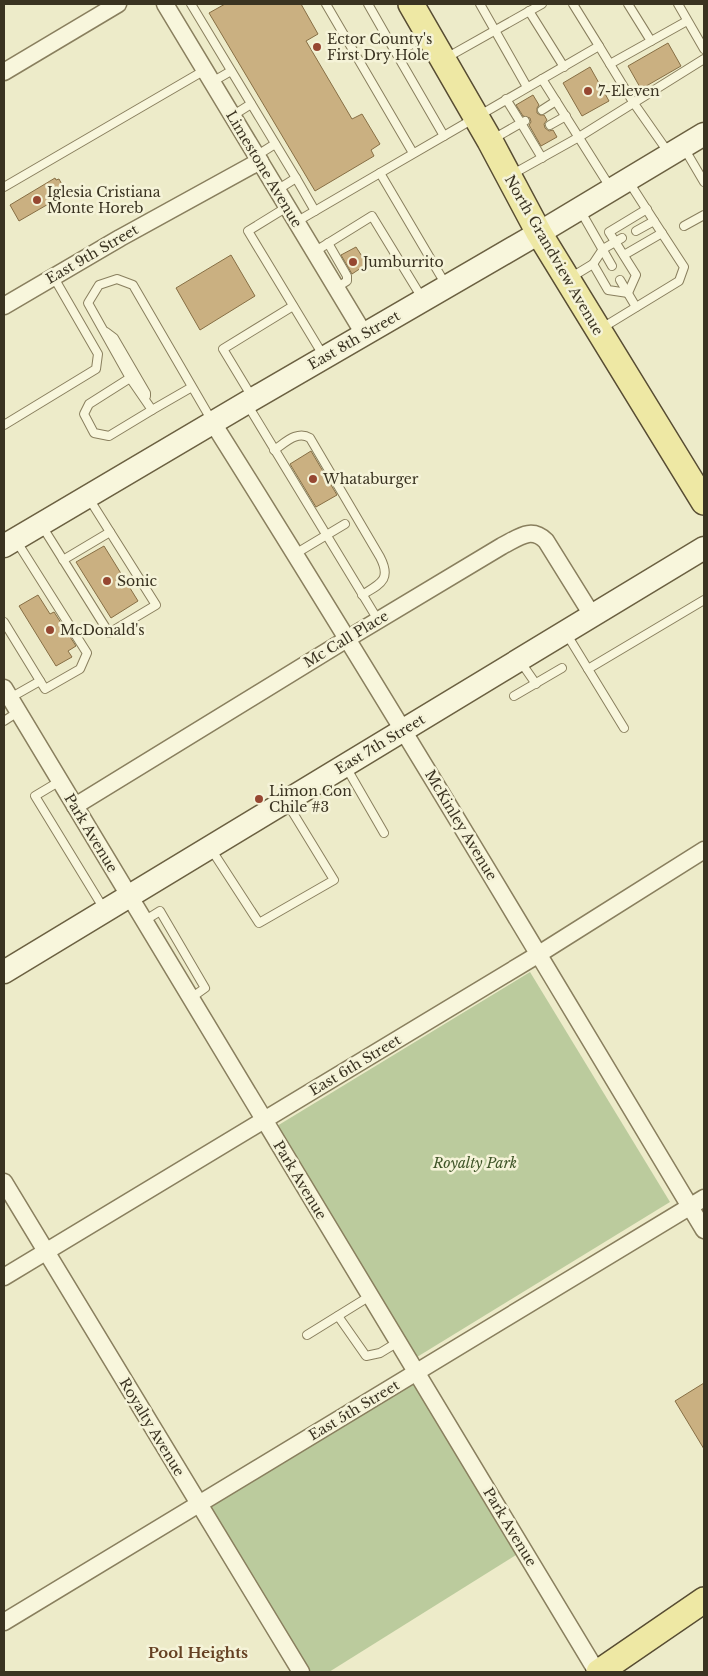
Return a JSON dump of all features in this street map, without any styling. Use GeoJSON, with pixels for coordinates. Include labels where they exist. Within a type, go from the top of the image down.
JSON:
{"type":"FeatureCollection","features":[{"type":"Feature","properties":{"kind":"main road","name":"North Grandview Avenue"},"geometry":{"type":"LineString","coordinates":[[411,4],[490,141],[540,233],[704,502]]}},
{"type":"Feature","properties":{"kind":"main road"},"geometry":{"type":"LineString","coordinates":[[598,1672],[704,1600]]}},
{"type":"Feature","properties":{"kind":"street"},"geometry":{"type":"LineString","coordinates":[[4,72],[118,4]]}},
{"type":"Feature","properties":{"kind":"street","name":"Limestone Avenue"},"geometry":{"type":"LineString","coordinates":[[165,4],[296,222],[321,247],[336,288],[364,334]]}},
{"type":"Feature","properties":{"kind":"street","name":"East 8th Street"},"geometry":{"type":"LineString","coordinates":[[10,543],[324,357],[540,233],[704,134]]}},
{"type":"Feature","properties":{"kind":"street","name":"East 9th Street"},"geometry":{"type":"LineString","coordinates":[[4,306],[258,158]]}},
{"type":"Feature","properties":{"kind":"street","name":"McKinley Avenue"},"geometry":{"type":"LineString","coordinates":[[213,423],[539,954],[697,1202],[704,1230]]}},
{"type":"Feature","properties":{"kind":"street","name":"Mc Call Place"},"geometry":{"type":"LineString","coordinates":[[75,806],[378,620],[502,546],[524,535],[540,534],[546,541],[592,615]]}},
{"type":"Feature","properties":{"kind":"street","name":"East 7th Street"},"geometry":{"type":"LineString","coordinates":[[7,967],[129,896],[704,548]]}},
{"type":"Feature","properties":{"kind":"street","name":"Park Avenue"},"geometry":{"type":"LineString","coordinates":[[11,700],[598,1672]]}},
{"type":"Feature","properties":{"kind":"street","name":"East 6th Street"},"geometry":{"type":"LineString","coordinates":[[4,1277],[539,954],[704,850]]}},
{"type":"Feature","properties":{"kind":"street","name":"Royalty Avenue"},"geometry":{"type":"LineString","coordinates":[[4,1182],[301,1672]]}},
{"type":"Feature","properties":{"kind":"street","name":"East 5th Street"},"geometry":{"type":"LineString","coordinates":[[5,1619],[199,1504],[697,1202]]}},
{"type":"Feature","properties":{"kind":"lane"},"geometry":{"type":"LineString","coordinates":[[191,4],[315,211]]}},
{"type":"Feature","properties":{"kind":"lane"},"geometry":{"type":"LineString","coordinates":[[326,4],[414,153]]}},
{"type":"Feature","properties":{"kind":"lane"},"geometry":{"type":"LineString","coordinates":[[368,4],[444,136]]}},
{"type":"Feature","properties":{"kind":"lane"},"geometry":{"type":"LineString","coordinates":[[480,4],[527,87]]}},
{"type":"Feature","properties":{"kind":"lane"},"geometry":{"type":"LineString","coordinates":[[443,59],[542,4]]}},
{"type":"Feature","properties":{"kind":"lane"},"geometry":{"type":"LineString","coordinates":[[573,4],[633,102],[704,182]]}},
{"type":"Feature","properties":{"kind":"lane"},"geometry":{"type":"LineString","coordinates":[[628,4],[651,41]]}},
{"type":"Feature","properties":{"kind":"lane"},"geometry":{"type":"LineString","coordinates":[[678,4],[704,49]]}},
{"type":"Feature","properties":{"kind":"lane"},"geometry":{"type":"LineString","coordinates":[[529,12],[564,67]]}},
{"type":"Feature","properties":{"kind":"lane"},"geometry":{"type":"LineString","coordinates":[[610,64],[688,21]]}},
{"type":"Feature","properties":{"kind":"lane"},"geometry":{"type":"LineString","coordinates":[[396,53],[429,35]]}},
{"type":"Feature","properties":{"kind":"lane"},"geometry":{"type":"LineString","coordinates":[[296,222],[599,46]]}},
{"type":"Feature","properties":{"kind":"lane"},"geometry":{"type":"LineString","coordinates":[[509,177],[579,137],[704,59]]}},
{"type":"Feature","properties":{"kind":"lane"},"geometry":{"type":"LineString","coordinates":[[4,187],[209,76],[231,71]]}},
{"type":"Feature","properties":{"kind":"lane"},"geometry":{"type":"LineString","coordinates":[[542,79],[579,137],[620,185],[647,209],[684,267],[679,281],[598,331]]}},
{"type":"Feature","properties":{"kind":"lane"},"geometry":{"type":"LineString","coordinates":[[506,99],[523,122],[542,158]]}},
{"type":"Feature","properties":{"kind":"lane"},"geometry":{"type":"LineString","coordinates":[[542,110],[556,101]]}},
{"type":"Feature","properties":{"kind":"lane"},"geometry":{"type":"LineString","coordinates":[[232,116],[251,104]]}},
{"type":"Feature","properties":{"kind":"lane"},"geometry":{"type":"LineString","coordinates":[[550,125],[566,116]]}},
{"type":"Feature","properties":{"kind":"lane"},"geometry":{"type":"LineString","coordinates":[[490,141],[523,122]]}},
{"type":"Feature","properties":{"kind":"lane"},"geometry":{"type":"LineString","coordinates":[[258,158],[275,144]]}},
{"type":"Feature","properties":{"kind":"lane"},"geometry":{"type":"LineString","coordinates":[[380,173],[447,286]]}},
{"type":"Feature","properties":{"kind":"lane"},"geometry":{"type":"LineString","coordinates":[[277,190],[296,178]]}},
{"type":"Feature","properties":{"kind":"lane"},"geometry":{"type":"LineString","coordinates":[[287,206],[248,231],[324,357]]}},
{"type":"Feature","properties":{"kind":"lane"},"geometry":{"type":"LineString","coordinates":[[579,208],[612,266]]}},
{"type":"Feature","properties":{"kind":"lane"},"geometry":{"type":"LineString","coordinates":[[628,293],[636,275],[624,256],[618,240],[608,232],[647,209]]}},
{"type":"Feature","properties":{"kind":"lane"},"geometry":{"type":"LineString","coordinates":[[684,226],[704,214]]}},
{"type":"Feature","properties":{"kind":"lane"},"geometry":{"type":"LineString","coordinates":[[321,247],[372,216],[424,300]]}},
{"type":"Feature","properties":{"kind":"lane"},"geometry":{"type":"LineString","coordinates":[[636,230],[654,221]]}},
{"type":"Feature","properties":{"kind":"lane"},"geometry":{"type":"LineString","coordinates":[[624,256],[662,233]]}},
{"type":"Feature","properties":{"kind":"lane"},"geometry":{"type":"LineString","coordinates":[[568,279],[593,264],[603,249],[618,240]]}},
{"type":"Feature","properties":{"kind":"lane"},"geometry":{"type":"LineString","coordinates":[[593,264],[608,290],[628,293]]}},
{"type":"Feature","properties":{"kind":"lane"},"geometry":{"type":"LineString","coordinates":[[4,425],[96,368],[98,354],[53,276]]}},
{"type":"Feature","properties":{"kind":"lane"},"geometry":{"type":"LineString","coordinates":[[152,410],[130,378],[88,303],[99,285],[117,279],[133,285],[213,423]]}},
{"type":"Feature","properties":{"kind":"lane"},"geometry":{"type":"LineString","coordinates":[[620,280],[636,307]]}},
{"type":"Feature","properties":{"kind":"lane"},"geometry":{"type":"LineString","coordinates":[[293,306],[223,349],[274,450],[378,620]]}},
{"type":"Feature","properties":{"kind":"lane"},"geometry":{"type":"LineString","coordinates":[[103,330],[114,338],[146,393],[146,401]]}},
{"type":"Feature","properties":{"kind":"lane"},"geometry":{"type":"LineString","coordinates":[[130,378],[89,404],[84,414],[94,433],[109,436],[192,387]]}},
{"type":"Feature","properties":{"kind":"lane"},"geometry":{"type":"LineString","coordinates":[[274,450],[297,435],[304,434],[310,438],[386,571],[385,577],[380,584],[362,595]]}},
{"type":"Feature","properties":{"kind":"lane"},"geometry":{"type":"LineString","coordinates":[[41,524],[109,634],[156,605],[88,497]]}},
{"type":"Feature","properties":{"kind":"lane"},"geometry":{"type":"LineString","coordinates":[[295,554],[345,524]]}},
{"type":"Feature","properties":{"kind":"lane"},"geometry":{"type":"LineString","coordinates":[[63,560],[110,532]]}},
{"type":"Feature","properties":{"kind":"lane"},"geometry":{"type":"LineString","coordinates":[[4,622],[45,689],[80,669],[87,653],[10,543]]}},
{"type":"Feature","properties":{"kind":"lane"},"geometry":{"type":"LineString","coordinates":[[588,669],[704,600]]}},
{"type":"Feature","properties":{"kind":"lane"},"geometry":{"type":"LineString","coordinates":[[565,632],[624,728]]}},
{"type":"Feature","properties":{"kind":"lane"},"geometry":{"type":"LineString","coordinates":[[518,660],[536,684]]}},
{"type":"Feature","properties":{"kind":"lane"},"geometry":{"type":"LineString","coordinates":[[514,696],[562,668]]}},
{"type":"Feature","properties":{"kind":"lane"},"geometry":{"type":"LineString","coordinates":[[4,721],[11,700],[40,681]]}},
{"type":"Feature","properties":{"kind":"lane"},"geometry":{"type":"LineString","coordinates":[[345,765],[384,833]]}},
{"type":"Feature","properties":{"kind":"lane"},"geometry":{"type":"LineString","coordinates":[[60,780],[35,796],[105,910]]}},
{"type":"Feature","properties":{"kind":"lane"},"geometry":{"type":"LineString","coordinates":[[210,847],[260,923],[334,880],[286,801]]}},
{"type":"Feature","properties":{"kind":"lane"},"geometry":{"type":"LineString","coordinates":[[307,1335],[370,1296]]}},
{"type":"Feature","properties":{"kind":"lane"},"geometry":{"type":"LineString","coordinates":[[338,1316],[363,1355],[380,1353],[398,1342]]}},
{"type":"Feature","properties":{"kind":"green space","name":"Royalty Park"},"geometry":{"type":"Polygon","coordinates":[[[530,972],[670,1202],[417,1357],[277,1126],[530,972]]]}},
{"type":"Feature","properties":{"kind":"green space"},"geometry":{"type":"Polygon","coordinates":[[[416,1372],[524,1550],[329,1672],[301,1672],[199,1504],[416,1372]]]}},
{"type":"Feature","properties":{"kind":"building"},"geometry":{"type":"Polygon","coordinates":[[[225,4],[301,4],[318,34],[306,41],[352,119],[362,114],[380,144],[371,150],[374,156],[315,191],[209,13],[225,4]]]}},
{"type":"Feature","properties":{"kind":"building"},"geometry":{"type":"Polygon","coordinates":[[[668,43],[681,66],[641,89],[628,66],[668,43]]]}},
{"type":"Feature","properties":{"kind":"building"},"geometry":{"type":"Polygon","coordinates":[[[590,67],[609,101],[582,116],[563,83],[590,67]]]}},
{"type":"Feature","properties":{"kind":"building"},"geometry":{"type":"Polygon","coordinates":[[[533,95],[539,105],[537,113],[544,115],[547,120],[544,124],[545,128],[549,131],[553,130],[557,137],[541,146],[529,125],[531,122],[530,118],[523,116],[516,105],[533,95]]]}},
{"type":"Feature","properties":{"kind":"building","name":"Iglesia Cristiana Monte Horeb"},"geometry":{"type":"Polygon","coordinates":[[[55,178],[56,180],[59,179],[65,190],[64,195],[19,221],[10,205],[55,178]]]}},
{"type":"Feature","properties":{"kind":"building"},"geometry":{"type":"Polygon","coordinates":[[[356,247],[367,264],[352,274],[341,255],[356,247]]]}},
{"type":"Feature","properties":{"kind":"building"},"geometry":{"type":"Polygon","coordinates":[[[231,255],[255,296],[200,330],[176,288],[231,255]]]}},
{"type":"Feature","properties":{"kind":"building","name":"Whataburger"},"geometry":{"type":"Polygon","coordinates":[[[311,451],[337,495],[316,507],[290,464],[311,451]]]}},
{"type":"Feature","properties":{"kind":"building","name":"Sonic"},"geometry":{"type":"Polygon","coordinates":[[[104,546],[138,601],[111,618],[76,562],[104,546]]]}},
{"type":"Feature","properties":{"kind":"building","name":"McDonald's"},"geometry":{"type":"Polygon","coordinates":[[[38,595],[50,614],[54,612],[76,646],[68,651],[72,657],[56,666],[19,606],[38,595]]]}},
{"type":"Feature","properties":{"kind":"building"},"geometry":{"type":"Polygon","coordinates":[[[704,1383],[704,1449],[675,1401],[704,1383]]]}},
{"type":"Feature","properties":{"kind":"place","name":"Ector County's First Dry Hole"},"geometry":{"type":"Point","coordinates":[317,47]}},
{"type":"Feature","properties":{"kind":"place","name":"7-Eleven"},"geometry":{"type":"Point","coordinates":[588,91]}},
{"type":"Feature","properties":{"kind":"place","name":"Iglesia Cristiana Monte Horeb"},"geometry":{"type":"Point","coordinates":[37,200]}},
{"type":"Feature","properties":{"kind":"place","name":"Jumburrito"},"geometry":{"type":"Point","coordinates":[353,262]}},
{"type":"Feature","properties":{"kind":"place","name":"Whataburger"},"geometry":{"type":"Point","coordinates":[313,479]}},
{"type":"Feature","properties":{"kind":"place","name":"Sonic"},"geometry":{"type":"Point","coordinates":[107,581]}},
{"type":"Feature","properties":{"kind":"place","name":"McDonald's"},"geometry":{"type":"Point","coordinates":[50,630]}},
{"type":"Feature","properties":{"kind":"place","name":"Limon Con Chile #3"},"geometry":{"type":"Point","coordinates":[259,799]}},
{"type":"Feature","properties":{"kind":"district","name":"Pool Heights"},"geometry":{"type":"Point","coordinates":[198,1653]}}]}
